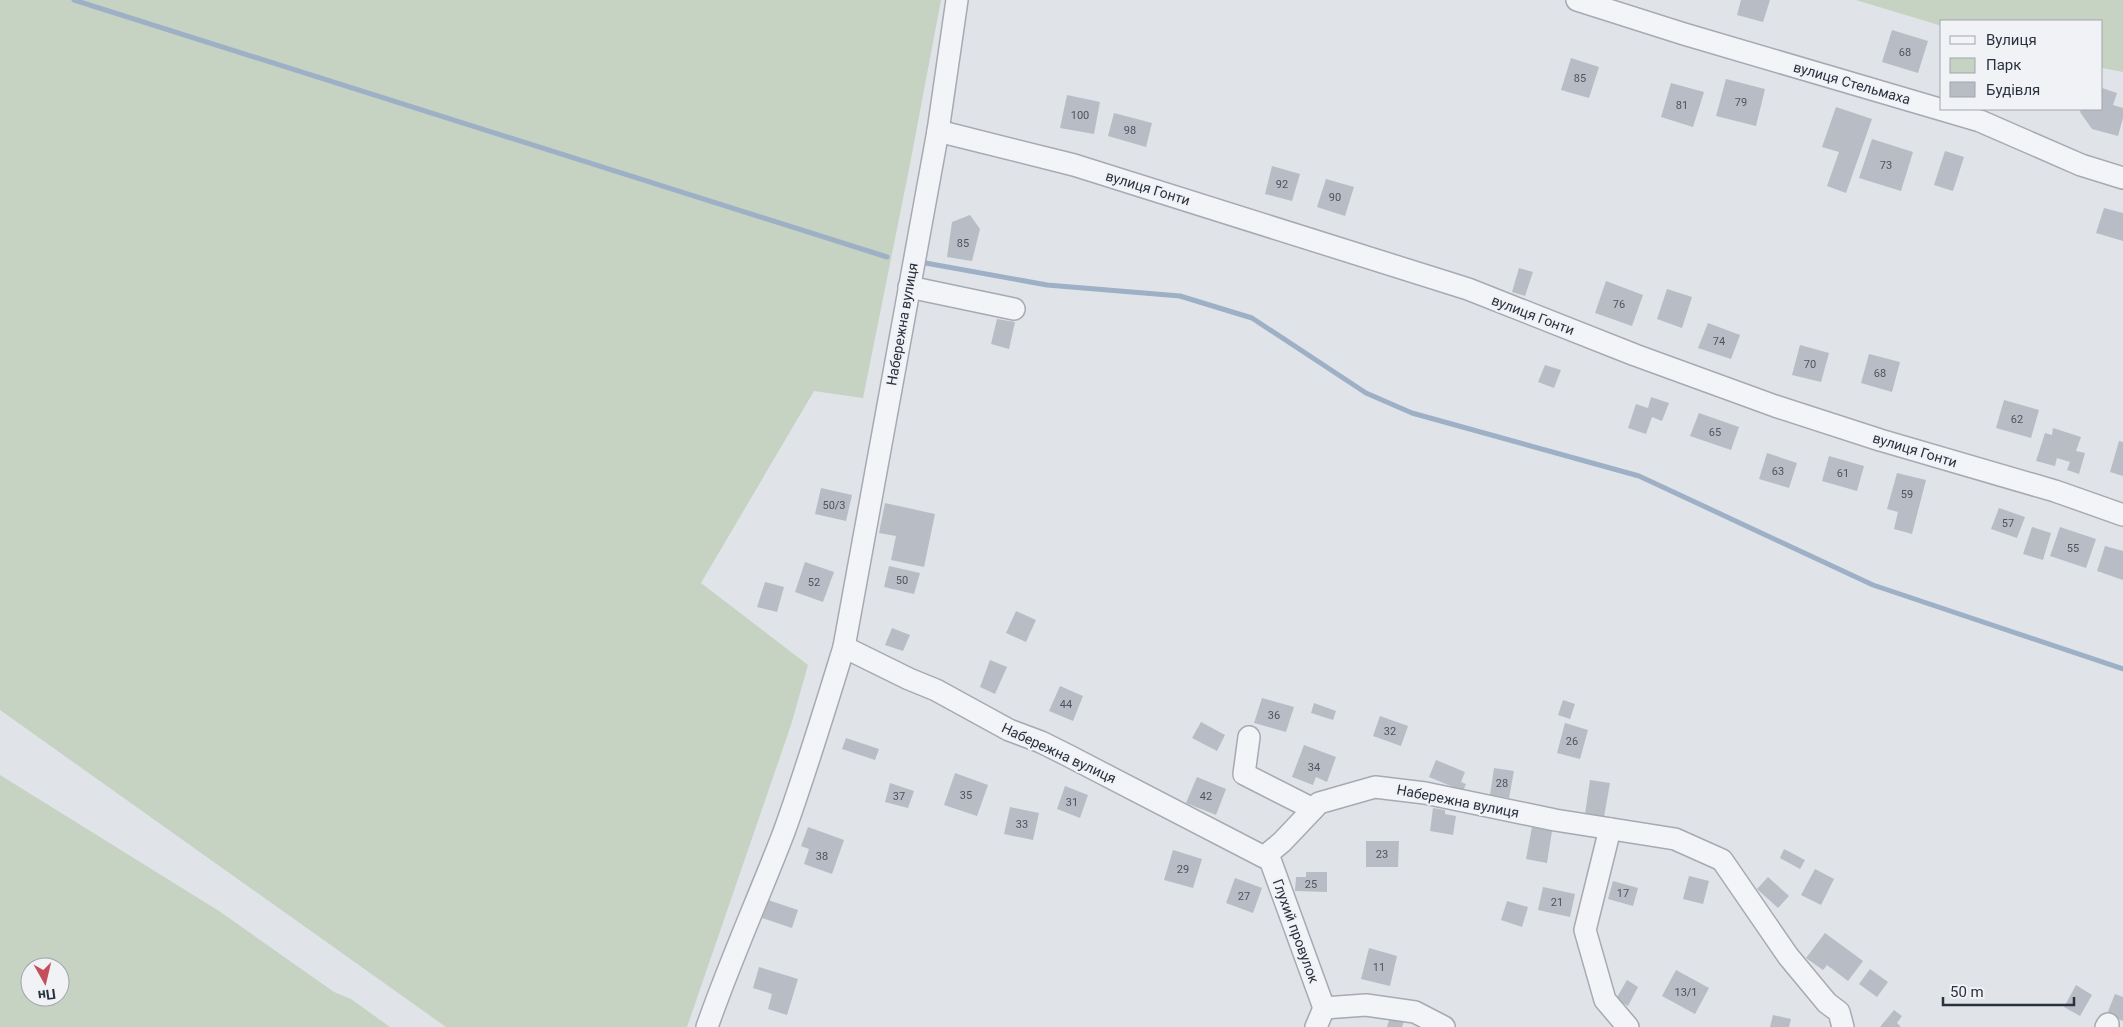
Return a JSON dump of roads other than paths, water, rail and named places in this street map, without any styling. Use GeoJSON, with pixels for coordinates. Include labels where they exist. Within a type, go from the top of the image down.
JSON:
{"type":"FeatureCollection","features":[{"type":"Feature","properties":{"kind":"street","name":"Набережна вулиця"},"geometry":{"type":"LineString","coordinates":[[707,1027],[730,964],[784,832],[844,647],[938,130],[958,0]]}},
{"type":"Feature","properties":{"kind":"street","name":"вулиця Стельмаха"},"geometry":{"type":"LineString","coordinates":[[1577,0],[1940,109]]}},
{"type":"Feature","properties":{"kind":"street","name":"вулиця Стельмаха"},"geometry":{"type":"LineString","coordinates":[[1943,110],[1980,121],[2082,164],[2123,178]]}},
{"type":"Feature","properties":{"kind":"street","name":"вулиця Гонти"},"geometry":{"type":"LineString","coordinates":[[938,130],[1074,165],[1459,286],[1775,406],[1880,440],[2055,492],[2123,515]]}},
{"type":"Feature","properties":{"kind":"street"},"geometry":{"type":"LineString","coordinates":[[909,287],[1014,310]]}},
{"type":"Feature","properties":{"kind":"street","name":"Набережна вулиця"},"geometry":{"type":"LineString","coordinates":[[844,647],[936,690],[1009,730],[1070,756],[1264,857],[1319,803],[1375,787],[1426,793],[1484,806],[1675,839],[1722,860],[1788,956],[1827,1003],[1839,1012],[1843,1027]]}},
{"type":"Feature","properties":{"kind":"street"},"geometry":{"type":"LineString","coordinates":[[1250,737],[1244,774],[1313,809]]}},
{"type":"Feature","properties":{"kind":"street"},"geometry":{"type":"LineString","coordinates":[[1610,829],[1585,930],[1605,1000],[1628,1027]]}},
{"type":"Feature","properties":{"kind":"street","name":"Глухий провулок"},"geometry":{"type":"LineString","coordinates":[[1268,854],[1320,1017],[1366,1005],[1415,1012],[1444,1027]]}},
{"type":"Feature","properties":{"kind":"waterway"},"geometry":{"type":"LineString","coordinates":[[74,0],[887,257]]}},
{"type":"Feature","properties":{"kind":"waterway"},"geometry":{"type":"LineString","coordinates":[[920,262],[1047,285],[1180,296],[1252,318],[1366,393],[1412,413],[1639,476],[1873,585],[2123,669]]}}]}
